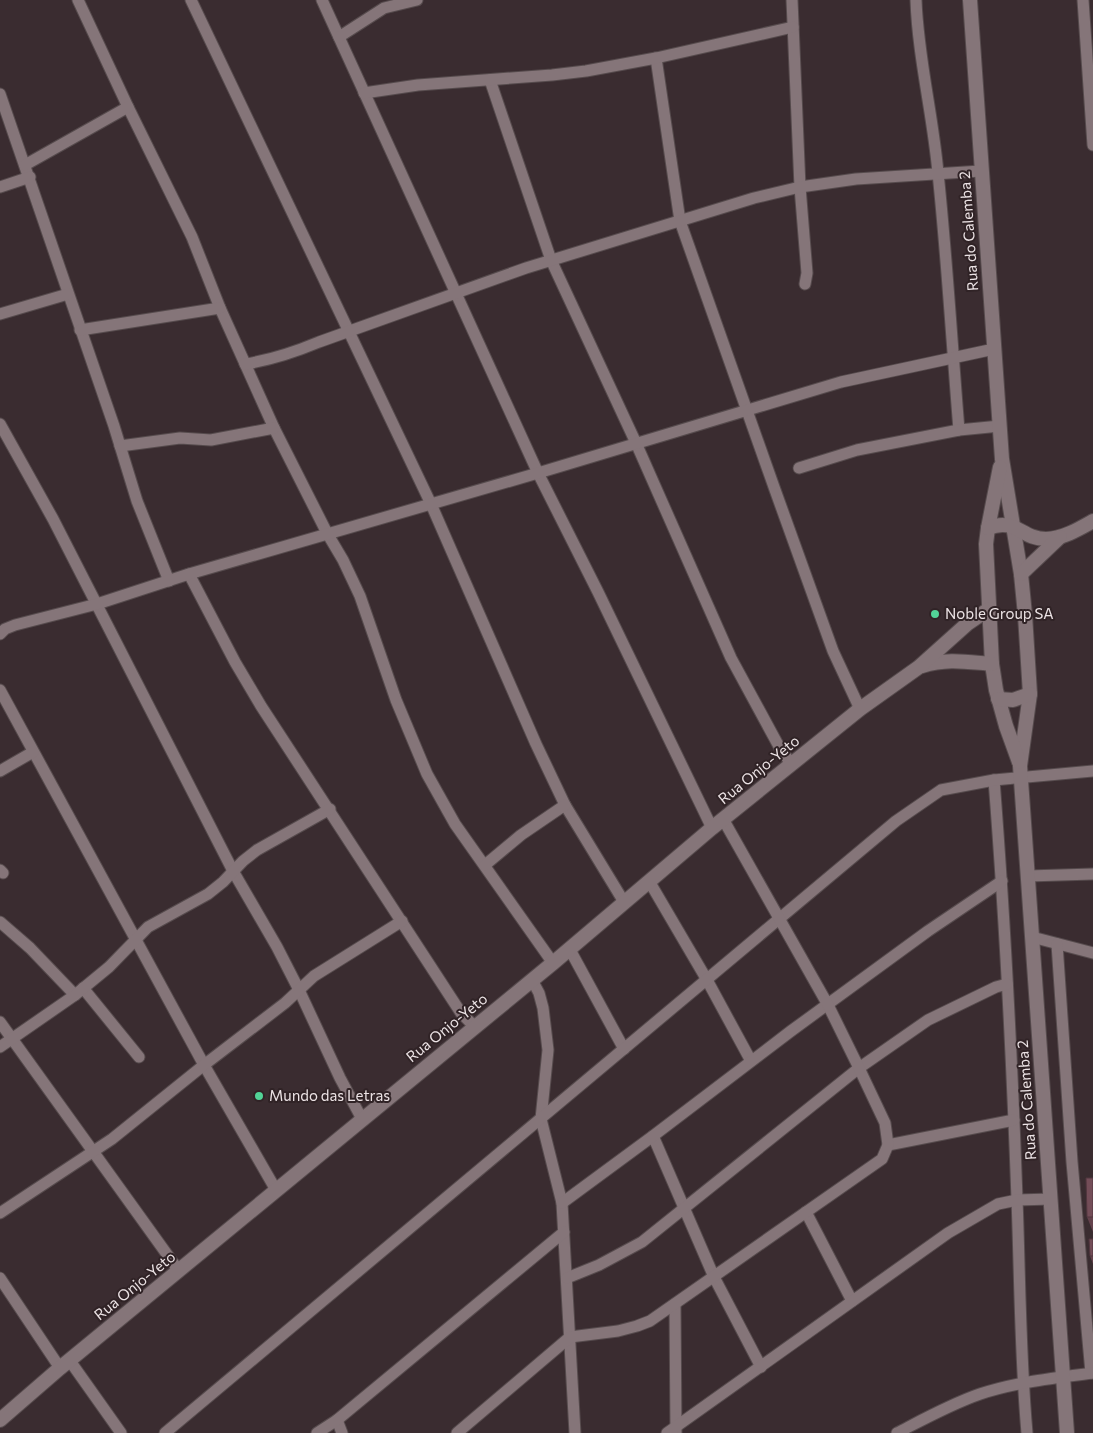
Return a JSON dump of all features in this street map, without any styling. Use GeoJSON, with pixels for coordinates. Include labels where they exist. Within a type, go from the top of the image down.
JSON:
{"type":"FeatureCollection","features":[{"type":"Feature","properties":{"kind":"main road","name":"Rua do Calemba 2"},"geometry":{"type":"LineString","coordinates":[[970,0],[1002,459],[1021,574],[1030,694],[1021,772],[1067,1433]]}},
{"type":"Feature","properties":{"kind":"main road","name":"Rua do Calemba 2"},"geometry":{"type":"LineString","coordinates":[[1002,459],[986,544],[992,664],[998,699],[1021,772]]}},
{"type":"Feature","properties":{"kind":"main road"},"geometry":{"type":"LineString","coordinates":[[988,528],[1012,525],[1024,533],[1044,539],[1061,536],[1093,521]]}},
{"type":"Feature","properties":{"kind":"main road"},"geometry":{"type":"LineString","coordinates":[[1021,574],[1061,536]]}},
{"type":"Feature","properties":{"kind":"main road"},"geometry":{"type":"LineString","coordinates":[[919,667],[954,634],[989,609]]}},
{"type":"Feature","properties":{"kind":"main road"},"geometry":{"type":"LineString","coordinates":[[919,667],[951,660],[992,664]]}},
{"type":"Feature","properties":{"kind":"main road","name":"Rua Onjo-Yeto"},"geometry":{"type":"LineString","coordinates":[[0,1420],[65,1364],[553,963],[718,823],[860,709],[919,667]]}},
{"type":"Feature","properties":{"kind":"main road"},"geometry":{"type":"LineString","coordinates":[[998,699],[1013,700],[1030,694]]}},
{"type":"Feature","properties":{"kind":"street"},"geometry":{"type":"LineString","coordinates":[[78,0],[192,237],[220,308],[274,428],[360,596],[396,700],[427,774],[456,824],[553,963]]}},
{"type":"Feature","properties":{"kind":"street"},"geometry":{"type":"LineString","coordinates":[[191,0],[350,332],[396,434],[431,504],[536,744],[565,805],[624,902]]}},
{"type":"Feature","properties":{"kind":"street"},"geometry":{"type":"LineString","coordinates":[[322,0],[538,474],[718,823],[779,918],[828,1005],[860,1068],[884,1123],[888,1146],[882,1159],[650,1321],[618,1331],[570,1337],[457,1433]]}},
{"type":"Feature","properties":{"kind":"street"},"geometry":{"type":"LineString","coordinates":[[339,37],[384,8],[417,0]]}},
{"type":"Feature","properties":{"kind":"street"},"geometry":{"type":"LineString","coordinates":[[792,0],[800,187],[807,273],[806,284]]}},
{"type":"Feature","properties":{"kind":"street"},"geometry":{"type":"LineString","coordinates":[[916,0],[919,48],[933,126],[938,172],[959,430]]}},
{"type":"Feature","properties":{"kind":"street"},"geometry":{"type":"LineString","coordinates":[[1083,0],[1093,145]]}},
{"type":"Feature","properties":{"kind":"street"},"geometry":{"type":"LineString","coordinates":[[364,93],[418,85],[586,71],[656,58],[793,27]]}},
{"type":"Feature","properties":{"kind":"street"},"geometry":{"type":"LineString","coordinates":[[656,58],[680,221],[833,651],[860,709]]}},
{"type":"Feature","properties":{"kind":"street"},"geometry":{"type":"LineString","coordinates":[[490,80],[551,260],[636,443],[730,658],[782,752],[792,764]]}},
{"type":"Feature","properties":{"kind":"street"},"geometry":{"type":"LineString","coordinates":[[0,94],[26,165],[137,501],[169,582]]}},
{"type":"Feature","properties":{"kind":"street"},"geometry":{"type":"LineString","coordinates":[[26,165],[128,107]]}},
{"type":"Feature","properties":{"kind":"street"},"geometry":{"type":"LineString","coordinates":[[245,364],[262,362],[289,354],[551,260],[754,198],[800,187],[856,179],[981,170]]}},
{"type":"Feature","properties":{"kind":"street"},"geometry":{"type":"LineString","coordinates":[[0,187],[30,177]]}},
{"type":"Feature","properties":{"kind":"street"},"geometry":{"type":"LineString","coordinates":[[0,314],[68,294]]}},
{"type":"Feature","properties":{"kind":"street"},"geometry":{"type":"LineString","coordinates":[[80,330],[220,308]]}},
{"type":"Feature","properties":{"kind":"street"},"geometry":{"type":"LineString","coordinates":[[0,634],[15,624],[97,604],[189,574],[538,474],[841,382],[994,349]]}},
{"type":"Feature","properties":{"kind":"street"},"geometry":{"type":"LineString","coordinates":[[0,424],[5,444],[53,519],[233,871],[277,947],[340,1078],[362,1119]]}},
{"type":"Feature","properties":{"kind":"street"},"geometry":{"type":"LineString","coordinates":[[799,468],[857,450],[959,430],[1000,426]]}},
{"type":"Feature","properties":{"kind":"street"},"geometry":{"type":"LineString","coordinates":[[120,446],[180,438],[211,440],[274,428]]}},
{"type":"Feature","properties":{"kind":"street"},"geometry":{"type":"LineString","coordinates":[[189,574],[234,662],[261,706],[330,809],[461,1013],[474,1027]]}},
{"type":"Feature","properties":{"kind":"street"},"geometry":{"type":"LineString","coordinates":[[0,690],[204,1065],[276,1190]]}},
{"type":"Feature","properties":{"kind":"street"},"geometry":{"type":"LineString","coordinates":[[0,771],[33,752]]}},
{"type":"Feature","properties":{"kind":"street"},"geometry":{"type":"LineString","coordinates":[[165,1433],[896,821],[941,790],[994,780],[1021,772],[1093,771]]}},
{"type":"Feature","properties":{"kind":"street"},"geometry":{"type":"LineString","coordinates":[[994,780],[1002,881],[1014,1120],[1022,1383],[1026,1433]]}},
{"type":"Feature","properties":{"kind":"street"},"geometry":{"type":"LineString","coordinates":[[485,865],[521,835],[565,805]]}},
{"type":"Feature","properties":{"kind":"street"},"geometry":{"type":"LineString","coordinates":[[0,1047],[79,991],[123,953],[148,927],[208,894],[257,850],[330,809]]}},
{"type":"Feature","properties":{"kind":"street"},"geometry":{"type":"LineString","coordinates":[[1028,876],[1093,874]]}},
{"type":"Feature","properties":{"kind":"street"},"geometry":{"type":"LineString","coordinates":[[649,881],[707,980],[751,1061]]}},
{"type":"Feature","properties":{"kind":"street"},"geometry":{"type":"LineString","coordinates":[[562,1203],[928,931],[1002,881]]}},
{"type":"Feature","properties":{"kind":"street"},"geometry":{"type":"LineString","coordinates":[[0,1213],[119,1134],[204,1065],[285,1003],[314,976],[402,921]]}},
{"type":"Feature","properties":{"kind":"street"},"geometry":{"type":"LineString","coordinates":[[0,922],[79,991],[139,1057]]}},
{"type":"Feature","properties":{"kind":"street"},"geometry":{"type":"LineString","coordinates":[[1032,938],[1093,953]]}},
{"type":"Feature","properties":{"kind":"street"},"geometry":{"type":"LineString","coordinates":[[897,1433],[944,1409],[980,1394],[1022,1383],[1092,1373],[1072,1162],[1057,944]]}},
{"type":"Feature","properties":{"kind":"street"},"geometry":{"type":"LineString","coordinates":[[569,948],[624,1049]]}},
{"type":"Feature","properties":{"kind":"street"},"geometry":{"type":"LineString","coordinates":[[532,980],[544,1008],[548,1050],[542,1119],[562,1203],[575,1433]]}},
{"type":"Feature","properties":{"kind":"street"},"geometry":{"type":"LineString","coordinates":[[567,1278],[599,1265],[642,1242],[860,1068],[928,1020],[1007,984]]}},
{"type":"Feature","properties":{"kind":"street"},"geometry":{"type":"LineString","coordinates":[[0,1022],[179,1271]]}},
{"type":"Feature","properties":{"kind":"street"},"geometry":{"type":"LineString","coordinates":[[888,1146],[1014,1120]]}},
{"type":"Feature","properties":{"kind":"street"},"geometry":{"type":"LineString","coordinates":[[653,1136],[714,1277],[761,1367]]}},
{"type":"Feature","properties":{"kind":"street"},"geometry":{"type":"LineString","coordinates":[[673,1431],[948,1233],[998,1204],[1017,1200],[1050,1199]]}},
{"type":"Feature","properties":{"kind":"street"},"geometry":{"type":"LineString","coordinates":[[806,1212],[852,1301]]}},
{"type":"Feature","properties":{"kind":"street"},"geometry":{"type":"LineString","coordinates":[[317,1433],[337,1420],[564,1232]]}},
{"type":"Feature","properties":{"kind":"street"},"geometry":{"type":"LineString","coordinates":[[0,1278],[65,1364],[121,1433]]}},
{"type":"Feature","properties":{"kind":"street"},"geometry":{"type":"LineString","coordinates":[[673,1431],[675,1304]]}},
{"type":"Feature","properties":{"kind":"street"},"geometry":{"type":"LineString","coordinates":[[337,1420],[342,1433]]}},
{"type":"Feature","properties":{"kind":"building"},"geometry":{"type":"Polygon","coordinates":[[[1086,1178],[1093,1178],[1093,1217],[1087,1217],[1086,1178]]]}},
{"type":"Feature","properties":{"kind":"building"},"geometry":{"type":"Polygon","coordinates":[[[1089,1239],[1093,1239],[1093,1256],[1090,1256],[1089,1239]]]}},
{"type":"Feature","properties":{"kind":"place","name":"Noble Group SA"},"geometry":{"type":"Point","coordinates":[935,614]}},
{"type":"Feature","properties":{"kind":"place","name":"Mundo das Letras"},"geometry":{"type":"Point","coordinates":[259,1096]}}]}
